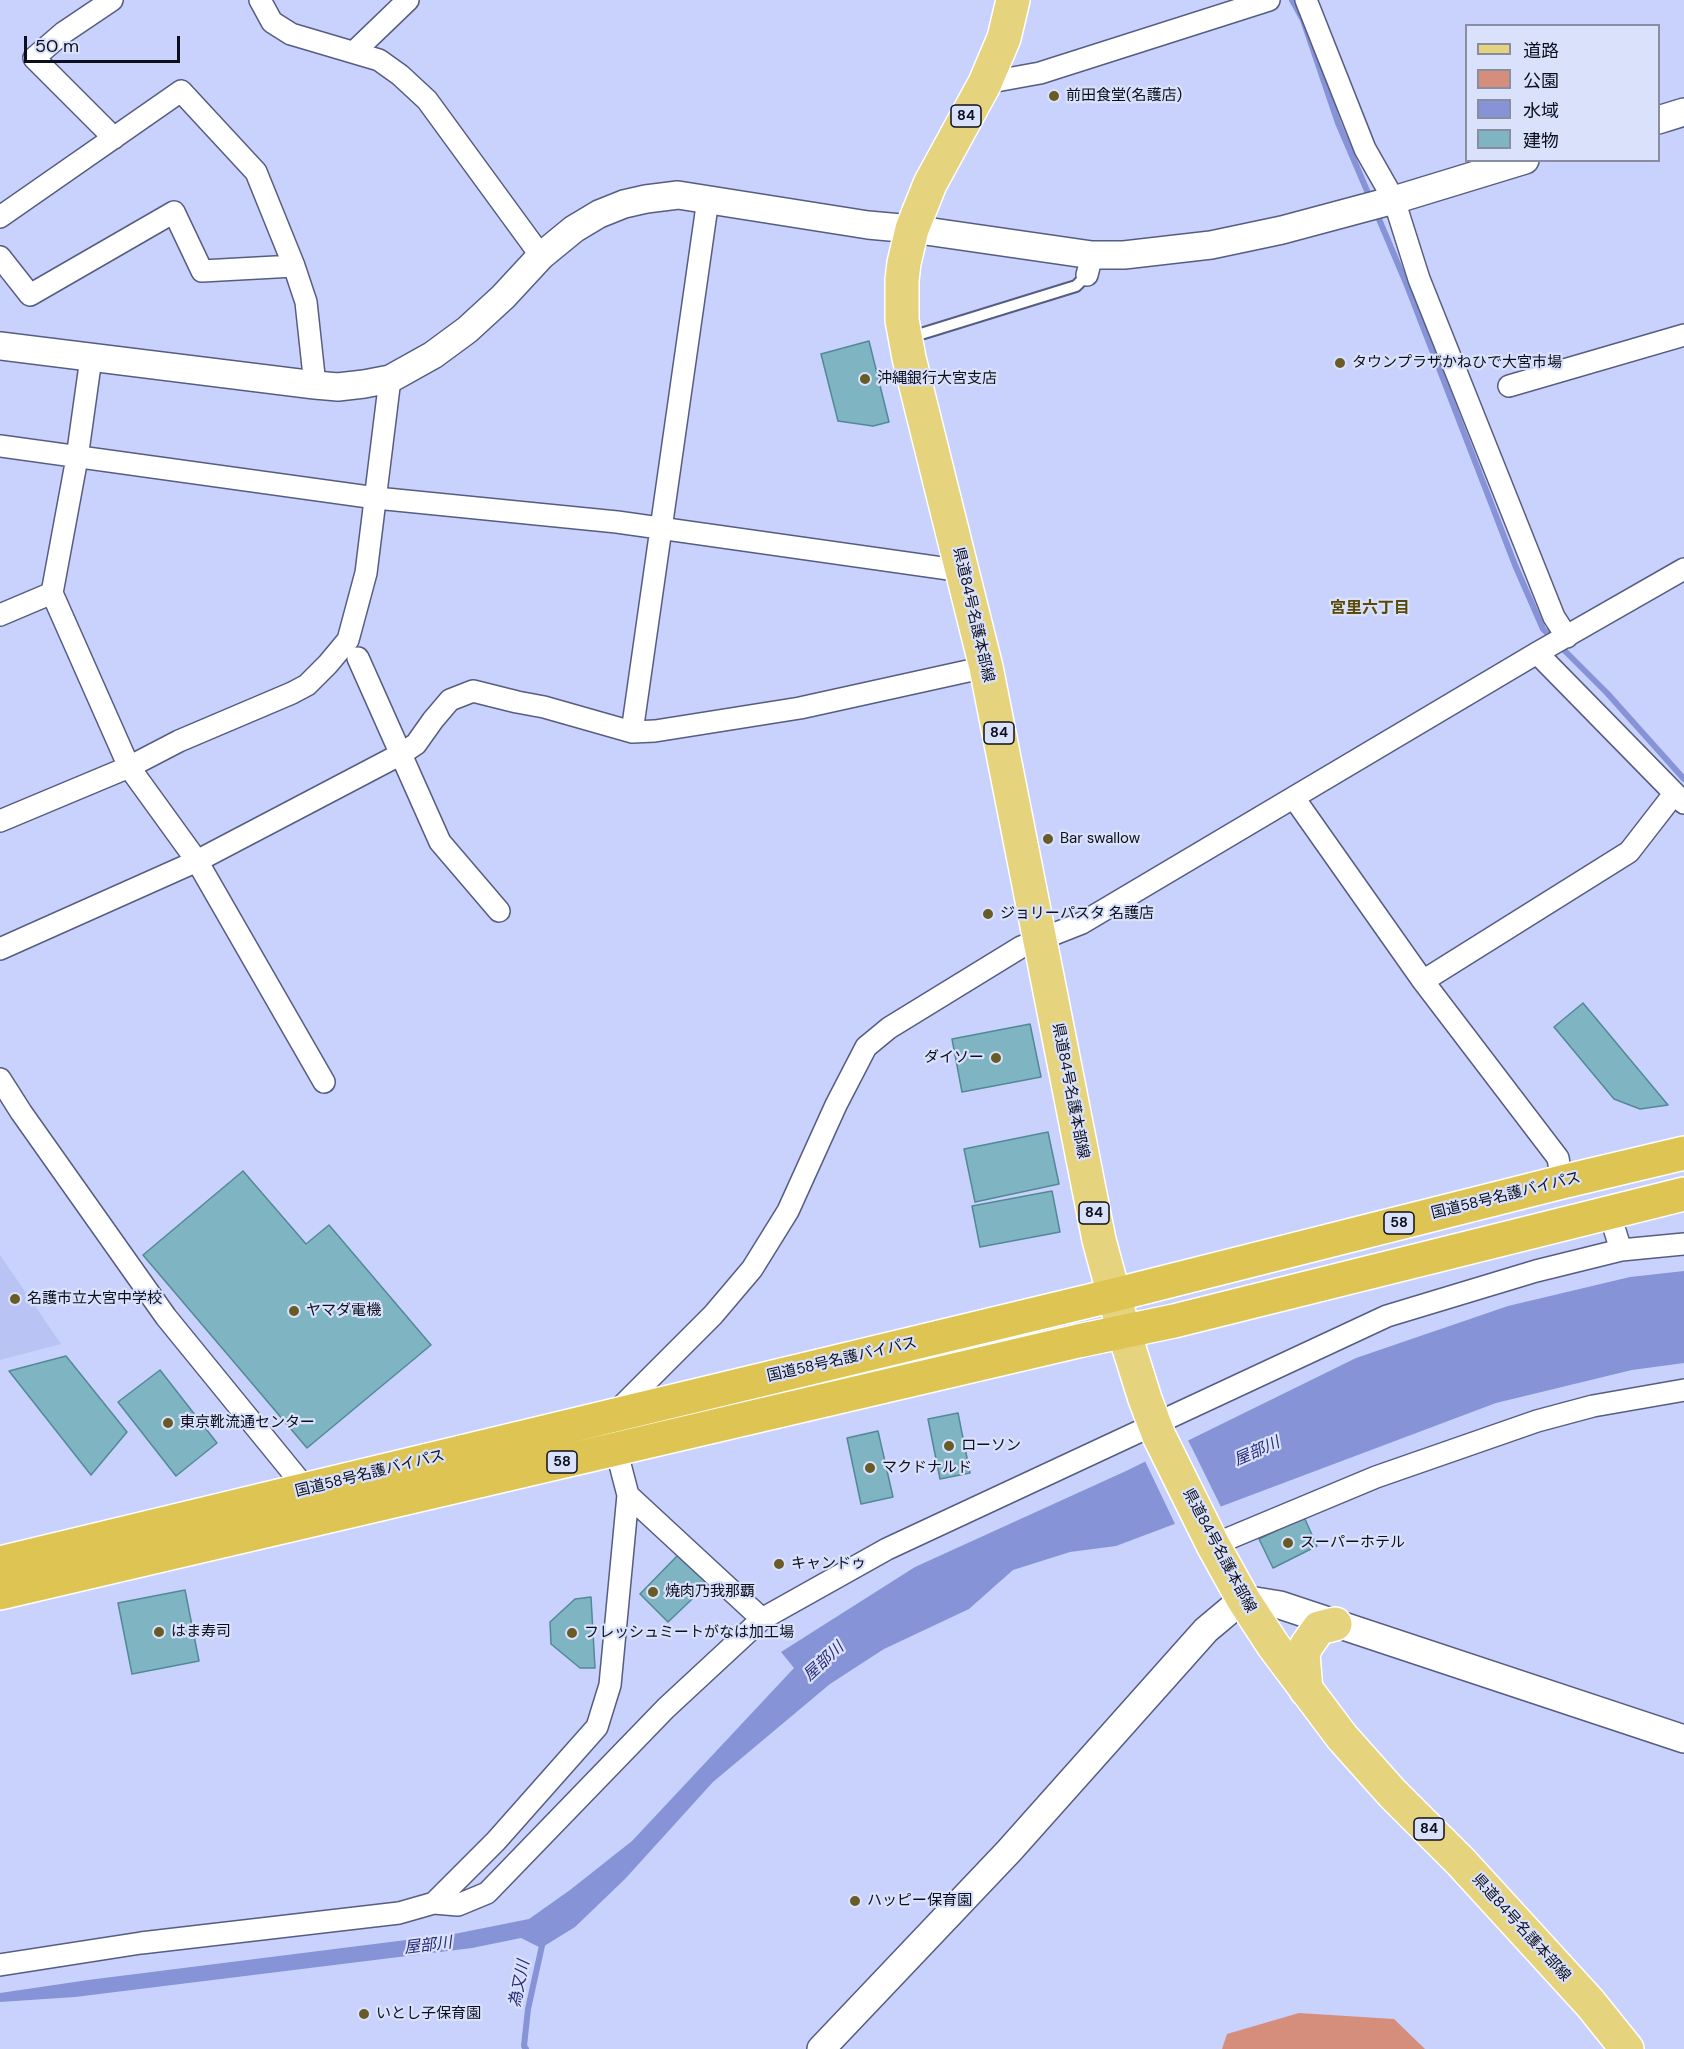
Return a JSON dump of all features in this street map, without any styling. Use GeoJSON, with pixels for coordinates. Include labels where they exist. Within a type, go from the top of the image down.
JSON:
{"type":"FeatureCollection","features":[{"type":"Feature","properties":{"kind":"highway","name":"国道58号名護バイパス"},"geometry":{"type":"LineString","coordinates":[[0,1563],[1114,1295],[1684,1153]]}},
{"type":"Feature","properties":{"kind":"highway","name":"国道58号名護バイパス"},"geometry":{"type":"LineString","coordinates":[[0,1593],[1124,1332],[1684,1194]]}},
{"type":"Feature","properties":{"kind":"main road","name":"県道84号名護本部線"},"geometry":{"type":"LineString","coordinates":[[1013,0],[1004,38],[985,83],[930,184],[912,229],[903,272],[902,320],[909,358],[986,667],[1099,1240],[1124,1332],[1157,1431],[1211,1541],[1243,1599],[1306,1690],[1349,1745],[1392,1793],[1469,1871],[1590,2003],[1628,2049]]}},
{"type":"Feature","properties":{"kind":"main road"},"geometry":{"type":"LineString","coordinates":[[1306,1690],[1303,1654],[1319,1628],[1335,1624]]}},
{"type":"Feature","properties":{"kind":"street"},"geometry":{"type":"LineString","coordinates":[[112,0],[63,33],[34,58],[114,138]]}},
{"type":"Feature","properties":{"kind":"street"},"geometry":{"type":"LineString","coordinates":[[260,0],[272,22],[291,34],[379,60],[400,75],[427,100],[541,256]]}},
{"type":"Feature","properties":{"kind":"street"},"geometry":{"type":"LineString","coordinates":[[354,52],[408,0]]}},
{"type":"Feature","properties":{"kind":"street"},"geometry":{"type":"LineString","coordinates":[[985,83],[1040,73],[1269,0]]}},
{"type":"Feature","properties":{"kind":"street"},"geometry":{"type":"LineString","coordinates":[[1306,0],[1365,148],[1381,204],[1419,279],[1554,617],[1567,637]]}},
{"type":"Feature","properties":{"kind":"street"},"geometry":{"type":"LineString","coordinates":[[0,218],[181,91],[256,172],[306,302],[315,386]]}},
{"type":"Feature","properties":{"kind":"street"},"geometry":{"type":"LineString","coordinates":[[1660,120],[1684,112]]}},
{"type":"Feature","properties":{"kind":"street"},"geometry":{"type":"LineString","coordinates":[[0,346],[315,386],[338,387],[364,384],[390,379],[433,355],[467,330],[503,297],[541,256],[574,229],[624,204],[646,199],[678,195],[868,225],[912,229],[1090,265],[1124,255],[1211,245],[1282,230],[1381,204],[1518,162]]}},
{"type":"Feature","properties":{"kind":"street"},"geometry":{"type":"LineString","coordinates":[[632,732],[708,199]]}},
{"type":"Feature","properties":{"kind":"street"},"geometry":{"type":"LineString","coordinates":[[0,257],[30,295],[174,212],[202,271],[294,266]]}},
{"type":"Feature","properties":{"kind":"street"},"geometry":{"type":"LineString","coordinates":[[1509,386],[1684,335]]}},
{"type":"Feature","properties":{"kind":"street"},"geometry":{"type":"LineString","coordinates":[[91,358],[77,458],[52,593],[129,767],[197,861],[324,1082]]}},
{"type":"Feature","properties":{"kind":"street"},"geometry":{"type":"LineString","coordinates":[[0,821],[129,767],[179,741],[307,685],[328,664],[348,640],[366,573],[390,379]]}},
{"type":"Feature","properties":{"kind":"street"},"geometry":{"type":"LineString","coordinates":[[0,446],[376,498],[617,522],[963,571]]}},
{"type":"Feature","properties":{"kind":"street"},"geometry":{"type":"LineString","coordinates":[[614,1414],[713,1315],[752,1269],[788,1211],[836,1105],[866,1047],[889,1028],[1021,947],[1082,923],[1537,653],[1684,569]]}},
{"type":"Feature","properties":{"kind":"street"},"geometry":{"type":"LineString","coordinates":[[0,615],[52,593]]}},
{"type":"Feature","properties":{"kind":"street"},"geometry":{"type":"LineString","coordinates":[[1423,981],[1629,852],[1679,799],[1537,653]]}},
{"type":"Feature","properties":{"kind":"street"},"geometry":{"type":"LineString","coordinates":[[358,658],[440,842],[499,910]]}},
{"type":"Feature","properties":{"kind":"street"},"geometry":{"type":"LineString","coordinates":[[0,949],[197,861],[401,754],[416,744],[450,700],[473,691],[544,707],[632,732],[655,731],[800,708],[986,667]]}},
{"type":"Feature","properties":{"kind":"street"},"geometry":{"type":"LineString","coordinates":[[1294,798],[1423,981],[1558,1158],[1562,1182]]}},
{"type":"Feature","properties":{"kind":"street"},"geometry":{"type":"LineString","coordinates":[[0,1079],[166,1317],[307,1490]]}},
{"type":"Feature","properties":{"kind":"street"},"geometry":{"type":"LineString","coordinates":[[1609,1212],[1621,1250]]}},
{"type":"Feature","properties":{"kind":"street"},"geometry":{"type":"LineString","coordinates":[[0,1965],[141,1943],[399,1913],[434,1903],[458,1905],[487,1893],[666,1708],[762,1619],[887,1549],[1157,1431],[1387,1316],[1536,1271],[1621,1250],[1684,1244]]}},
{"type":"Feature","properties":{"kind":"street"},"geometry":{"type":"LineString","coordinates":[[1211,1541],[1376,1477],[1536,1421],[1593,1406],[1684,1390]]}},
{"type":"Feature","properties":{"kind":"street"},"geometry":{"type":"LineString","coordinates":[[434,1903],[496,1841],[597,1727],[610,1685],[628,1495],[616,1449]]}},
{"type":"Feature","properties":{"kind":"street"},"geometry":{"type":"LineString","coordinates":[[628,1495],[762,1619]]}},
{"type":"Feature","properties":{"kind":"street"},"geometry":{"type":"LineString","coordinates":[[821,2049],[1009,1851],[1206,1630],[1243,1599],[1280,1605],[1684,1739]]}},
{"type":"Feature","properties":{"kind":"lane"},"geometry":{"type":"LineString","coordinates":[[924,333],[1076,286],[1090,265]]}},
{"type":"Feature","properties":{"kind":"shaded area","name":"名護市立大宮中学校"},"geometry":{"type":"Polygon","coordinates":[[[0,1255],[61,1344],[0,1360],[0,1255]]]}},
{"type":"Feature","properties":{"kind":"green space"},"geometry":{"type":"Polygon","coordinates":[[[1299,2013],[1394,2019],[1425,2049],[1222,2049],[1227,2034],[1299,2013]]]}},
{"type":"Feature","properties":{"kind":"water","name":"屋部川"},"geometry":{"type":"Polygon","coordinates":[[[1684,1271],[1684,1363],[1632,1370],[1496,1403],[1116,1546],[1070,1552],[1013,1570],[969,1609],[884,1649],[830,1684],[713,1782],[625,1879],[575,1927],[541,1948],[521,1938],[472,1948],[75,1997],[0,2002],[0,1993],[454,1934],[529,1919],[632,1841],[794,1668],[781,1652],[915,1567],[1126,1471],[1356,1358],[1508,1306],[1630,1277],[1684,1271]]]}},
{"type":"Feature","properties":{"kind":"pier"},"geometry":{"type":"Polygon","coordinates":[[[1187,1438],[1222,1509],[1176,1526],[1144,1459],[1187,1438]]]}},
{"type":"Feature","properties":{"kind":"building"},"geometry":{"type":"Polygon","coordinates":[[[869,341],[889,422],[873,426],[838,421],[821,354],[869,341]]]}},
{"type":"Feature","properties":{"kind":"building"},"geometry":{"type":"Polygon","coordinates":[[[1583,1003],[1668,1105],[1640,1109],[1614,1099],[1554,1027],[1583,1003]]]}},
{"type":"Feature","properties":{"kind":"building","name":"ダイソー"},"geometry":{"type":"Polygon","coordinates":[[[1030,1024],[1041,1077],[962,1092],[952,1039],[1030,1024]]]}},
{"type":"Feature","properties":{"kind":"building"},"geometry":{"type":"Polygon","coordinates":[[[1048,1132],[1059,1184],[975,1202],[964,1149],[1048,1132]]]}},
{"type":"Feature","properties":{"kind":"building"},"geometry":{"type":"Polygon","coordinates":[[[243,1171],[306,1244],[329,1225],[431,1345],[307,1448],[143,1255],[243,1171]]]}},
{"type":"Feature","properties":{"kind":"building"},"geometry":{"type":"Polygon","coordinates":[[[1052,1191],[1060,1232],[980,1247],[972,1206],[1052,1191]]]}},
{"type":"Feature","properties":{"kind":"building"},"geometry":{"type":"Polygon","coordinates":[[[66,1356],[127,1432],[91,1475],[9,1371],[66,1356]]]}},
{"type":"Feature","properties":{"kind":"building","name":"東京靴流通センター"},"geometry":{"type":"Polygon","coordinates":[[[160,1370],[217,1443],[176,1476],[118,1402],[160,1370]]]}},
{"type":"Feature","properties":{"kind":"building","name":"ローソン"},"geometry":{"type":"Polygon","coordinates":[[[958,1413],[970,1473],[940,1479],[928,1419],[958,1413]]]}},
{"type":"Feature","properties":{"kind":"building","name":"マクドナルド"},"geometry":{"type":"Polygon","coordinates":[[[878,1431],[893,1497],[861,1504],[847,1438],[878,1431]]]}},
{"type":"Feature","properties":{"kind":"building","name":"スーパーホテル"},"geometry":{"type":"Polygon","coordinates":[[[1304,1517],[1317,1546],[1273,1568],[1259,1539],[1304,1517]]]}},
{"type":"Feature","properties":{"kind":"building"},"geometry":{"type":"Polygon","coordinates":[[[678,1555],[710,1582],[668,1622],[640,1594],[678,1555]]]}},
{"type":"Feature","properties":{"kind":"building","name":"はま寿司"},"geometry":{"type":"Polygon","coordinates":[[[185,1590],[199,1661],[132,1674],[118,1603],[185,1590]]]}},
{"type":"Feature","properties":{"kind":"building","name":"フレッシュミートがなは加工場"},"geometry":{"type":"Polygon","coordinates":[[[591,1597],[595,1668],[580,1668],[551,1644],[550,1622],[575,1599],[591,1597]]]}},
{"type":"Feature","properties":{"kind":"waterway"},"geometry":{"type":"LineString","coordinates":[[1292,0],[1303,20],[1338,123],[1371,200]]}},
{"type":"Feature","properties":{"kind":"waterway"},"geometry":{"type":"LineString","coordinates":[[1376,212],[1406,283],[1515,565],[1543,629],[1607,693],[1684,779]]}},
{"type":"Feature","properties":{"kind":"waterway","name":"為又川"},"geometry":{"type":"LineString","coordinates":[[526,2049],[524,2046],[528,2009],[543,1941]]}},
{"type":"Feature","properties":{"kind":"place","name":"前田食堂(名護店)"},"geometry":{"type":"Point","coordinates":[1054,96]}},
{"type":"Feature","properties":{"kind":"place","name":"タウンプラザかねひで大宮市場"},"geometry":{"type":"Point","coordinates":[1340,363]}},
{"type":"Feature","properties":{"kind":"place","name":"沖縄銀行大宮支店"},"geometry":{"type":"Point","coordinates":[865,379]}},
{"type":"Feature","properties":{"kind":"place","name":"Bar swallow"},"geometry":{"type":"Point","coordinates":[1048,839]}},
{"type":"Feature","properties":{"kind":"place","name":"ジョリーパスタ 名護店"},"geometry":{"type":"Point","coordinates":[988,914]}},
{"type":"Feature","properties":{"kind":"place","name":"ダイソー"},"geometry":{"type":"Point","coordinates":[996,1058]}},
{"type":"Feature","properties":{"kind":"place","name":"名護市立大宮中学校"},"geometry":{"type":"Point","coordinates":[15,1299]}},
{"type":"Feature","properties":{"kind":"place","name":"ヤマダ電機"},"geometry":{"type":"Point","coordinates":[294,1311]}},
{"type":"Feature","properties":{"kind":"place","name":"東京靴流通センター"},"geometry":{"type":"Point","coordinates":[168,1423]}},
{"type":"Feature","properties":{"kind":"place","name":"ローソン"},"geometry":{"type":"Point","coordinates":[949,1446]}},
{"type":"Feature","properties":{"kind":"place","name":"マクドナルド"},"geometry":{"type":"Point","coordinates":[870,1468]}},
{"type":"Feature","properties":{"kind":"place","name":"スーパーホテル"},"geometry":{"type":"Point","coordinates":[1288,1543]}},
{"type":"Feature","properties":{"kind":"place","name":"キャンドゥ"},"geometry":{"type":"Point","coordinates":[779,1564]}},
{"type":"Feature","properties":{"kind":"place","name":"焼肉乃我那覇"},"geometry":{"type":"Point","coordinates":[653,1592]}},
{"type":"Feature","properties":{"kind":"place","name":"はま寿司"},"geometry":{"type":"Point","coordinates":[159,1632]}},
{"type":"Feature","properties":{"kind":"place","name":"フレッシュミートがなは加工場"},"geometry":{"type":"Point","coordinates":[572,1633]}},
{"type":"Feature","properties":{"kind":"place","name":"ハッピー保育園"},"geometry":{"type":"Point","coordinates":[855,1901]}},
{"type":"Feature","properties":{"kind":"place","name":"いとし子保育園"},"geometry":{"type":"Point","coordinates":[364,2014]}},
{"type":"Feature","properties":{"kind":"district","name":"宮里六丁目"},"geometry":{"type":"Point","coordinates":[1370,609]}}]}
